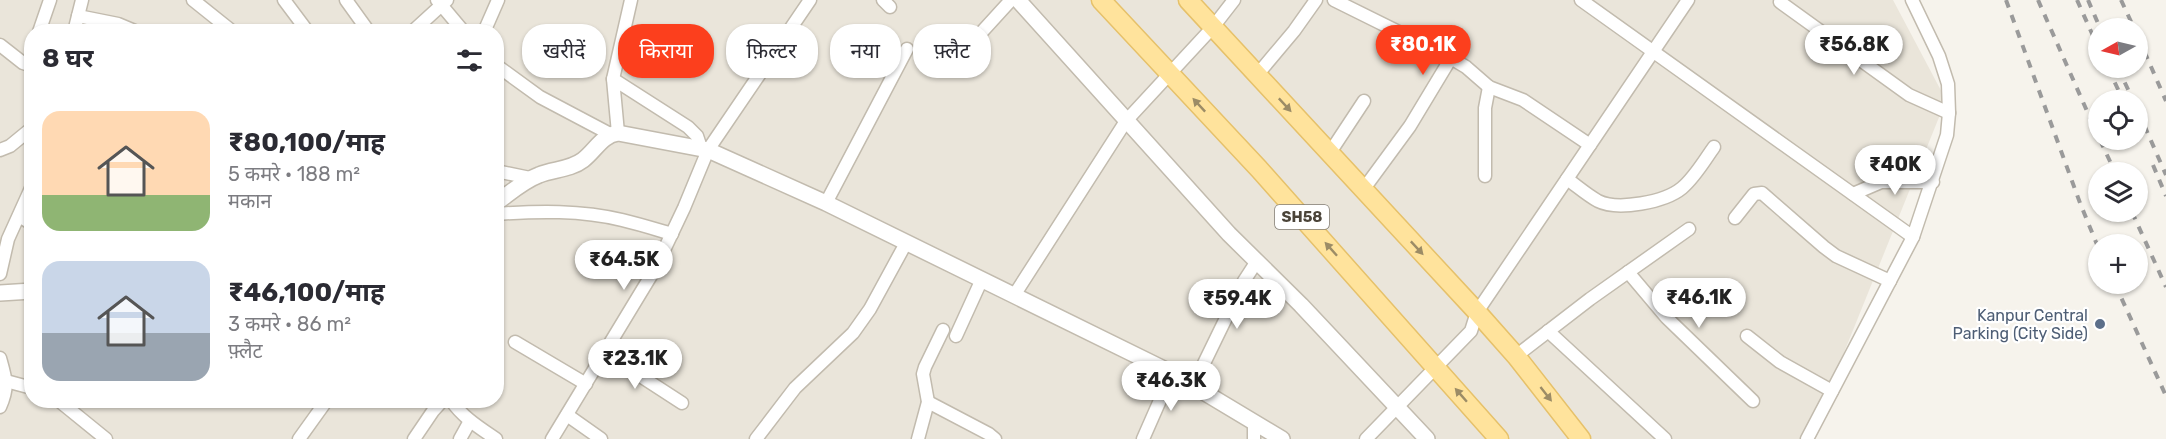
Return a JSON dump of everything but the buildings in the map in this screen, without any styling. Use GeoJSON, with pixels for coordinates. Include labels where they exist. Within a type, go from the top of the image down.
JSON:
{"type":"FeatureCollection","features":[{"type":"Feature","properties":{"kind":"main road","name":"SH58"},"geometry":{"type":"LineString","coordinates":[[1101,0],[1267,178],[1499,439]]}},
{"type":"Feature","properties":{"kind":"main road"},"geometry":{"type":"LineString","coordinates":[[1188,0],[1477,312],[1516,356],[1581,439]]}},
{"type":"Feature","properties":{"kind":"street"},"geometry":{"type":"LineString","coordinates":[[42,24],[50,0]]}},
{"type":"Feature","properties":{"kind":"street"},"geometry":{"type":"LineString","coordinates":[[76,24],[82,0]]}},
{"type":"Feature","properties":{"kind":"street"},"geometry":{"type":"LineString","coordinates":[[193,0],[221,24]]}},
{"type":"Feature","properties":{"kind":"street"},"geometry":{"type":"LineString","coordinates":[[284,0],[302,24]]}},
{"type":"Feature","properties":{"kind":"street"},"geometry":{"type":"LineString","coordinates":[[346,0],[363,24]]}},
{"type":"Feature","properties":{"kind":"street"},"geometry":{"type":"LineString","coordinates":[[488,24],[498,0]]}},
{"type":"Feature","properties":{"kind":"street"},"geometry":{"type":"LineString","coordinates":[[504,197],[530,178],[581,162],[614,133],[614,79],[631,0]]}},
{"type":"Feature","properties":{"kind":"street"},"geometry":{"type":"LineString","coordinates":[[552,439],[655,269],[672,234],[705,149],[810,0]]}},
{"type":"Feature","properties":{"kind":"street"},"geometry":{"type":"LineString","coordinates":[[989,24],[1011,0]]}},
{"type":"Feature","properties":{"kind":"street"},"geometry":{"type":"LineString","coordinates":[[1018,0],[1126,121],[1427,439]]}},
{"type":"Feature","properties":{"kind":"street"},"geometry":{"type":"LineString","coordinates":[[1015,294],[1126,121],[1213,27],[1234,0]]}},
{"type":"Feature","properties":{"kind":"street"},"geometry":{"type":"LineString","coordinates":[[1257,75],[1294,31],[1316,0]]}},
{"type":"Feature","properties":{"kind":"street"},"geometry":{"type":"LineString","coordinates":[[1334,0],[1451,58],[1466,67],[1489,87],[1523,100],[1590,145]]}},
{"type":"Feature","properties":{"kind":"street"},"geometry":{"type":"LineString","coordinates":[[1581,0],[1913,237]]}},
{"type":"Feature","properties":{"kind":"street"},"geometry":{"type":"LineString","coordinates":[[1807,439],[1913,237],[1947,135],[1950,112],[1948,84],[1939,56],[1912,0]]}},
{"type":"Feature","properties":{"kind":"street"},"geometry":{"type":"LineString","coordinates":[[1366,439],[1471,331],[1477,312],[1653,52],[1684,1]]}},
{"type":"Feature","properties":{"kind":"street"},"geometry":{"type":"LineString","coordinates":[[420,24],[442,2],[458,24]]}},
{"type":"Feature","properties":{"kind":"street"},"geometry":{"type":"LineString","coordinates":[[1780,2],[1909,95],[1950,112]]}},
{"type":"Feature","properties":{"kind":"street"},"geometry":{"type":"LineString","coordinates":[[78,16],[118,24]]}},
{"type":"Feature","properties":{"kind":"street"},"geometry":{"type":"LineString","coordinates":[[0,45],[24,63]]}},
{"type":"Feature","properties":{"kind":"street"},"geometry":{"type":"LineString","coordinates":[[826,203],[907,49]]}},
{"type":"Feature","properties":{"kind":"street"},"geometry":{"type":"LineString","coordinates":[[1363,190],[1410,126],[1451,58]]}},
{"type":"Feature","properties":{"kind":"street"},"geometry":{"type":"LineString","coordinates":[[504,70],[540,98],[614,133],[705,149],[826,203],[1172,373],[1282,439]]}},
{"type":"Feature","properties":{"kind":"street"},"geometry":{"type":"LineString","coordinates":[[614,79],[688,127],[705,149]]}},
{"type":"Feature","properties":{"kind":"street"},"geometry":{"type":"LineString","coordinates":[[1485,176],[1485,108],[1489,87]]}},
{"type":"Feature","properties":{"kind":"street"},"geometry":{"type":"LineString","coordinates":[[1329,154],[1364,101]]}},
{"type":"Feature","properties":{"kind":"street"},"geometry":{"type":"LineString","coordinates":[[0,150],[10,146],[24,135]]}},
{"type":"Feature","properties":{"kind":"street"},"geometry":{"type":"LineString","coordinates":[[1567,179],[1598,201],[1615,206],[1635,204],[1667,196],[1681,189],[1714,147]]}},
{"type":"Feature","properties":{"kind":"street"},"geometry":{"type":"LineString","coordinates":[[504,173],[530,178]]}},
{"type":"Feature","properties":{"kind":"street"},"geometry":{"type":"LineString","coordinates":[[1853,194],[1881,182],[1933,182]]}},
{"type":"Feature","properties":{"kind":"street"},"geometry":{"type":"LineString","coordinates":[[1736,218],[1754,194],[1762,194],[1824,248],[1890,281]]}},
{"type":"Feature","properties":{"kind":"street"},"geometry":{"type":"LineString","coordinates":[[0,274],[3,253],[24,204]]}},
{"type":"Feature","properties":{"kind":"street"},"geometry":{"type":"LineString","coordinates":[[504,214],[554,212],[602,216],[672,234]]}},
{"type":"Feature","properties":{"kind":"street"},"geometry":{"type":"LineString","coordinates":[[19,216],[24,219]]}},
{"type":"Feature","properties":{"kind":"street"},"geometry":{"type":"LineString","coordinates":[[1516,356],[1689,229]]}},
{"type":"Feature","properties":{"kind":"street"},"geometry":{"type":"LineString","coordinates":[[758,438],[795,388],[853,333],[870,309],[906,243]]}},
{"type":"Feature","properties":{"kind":"street"},"geometry":{"type":"LineString","coordinates":[[1193,386],[1244,281],[1257,261]]}},
{"type":"Feature","properties":{"kind":"street"},"geometry":{"type":"LineString","coordinates":[[1628,272],[1673,324],[1753,401]]}},
{"type":"Feature","properties":{"kind":"street"},"geometry":{"type":"LineString","coordinates":[[956,336],[982,279]]}},
{"type":"Feature","properties":{"kind":"street"},"geometry":{"type":"LineString","coordinates":[[0,293],[24,292]]}},
{"type":"Feature","properties":{"kind":"street"},"geometry":{"type":"LineString","coordinates":[[918,439],[928,402],[923,374],[943,330]]}},
{"type":"Feature","properties":{"kind":"street"},"geometry":{"type":"LineString","coordinates":[[1548,331],[1665,439]]}},
{"type":"Feature","properties":{"kind":"street"},"geometry":{"type":"LineString","coordinates":[[1747,336],[1780,362],[1832,391]]}},
{"type":"Feature","properties":{"kind":"street"},"geometry":{"type":"LineString","coordinates":[[515,342],[586,384]]}},
{"type":"Feature","properties":{"kind":"street"},"geometry":{"type":"LineString","coordinates":[[605,353],[682,403]]}},
{"type":"Feature","properties":{"kind":"street"},"geometry":{"type":"LineString","coordinates":[[0,358],[6,381],[6,393],[0,407]]}},
{"type":"Feature","properties":{"kind":"street"},"geometry":{"type":"LineString","coordinates":[[1143,439],[1172,373]]}},
{"type":"Feature","properties":{"kind":"street"},"geometry":{"type":"LineString","coordinates":[[6,381],[24,386]]}},
{"type":"Feature","properties":{"kind":"street"},"geometry":{"type":"LineString","coordinates":[[928,402],[995,439]]}},
{"type":"Feature","properties":{"kind":"street"},"geometry":{"type":"LineString","coordinates":[[68,408],[106,439]]}},
{"type":"Feature","properties":{"kind":"street"},"geometry":{"type":"LineString","coordinates":[[298,439],[321,408]]}},
{"type":"Feature","properties":{"kind":"street"},"geometry":{"type":"LineString","coordinates":[[414,439],[436,408]]}},
{"type":"Feature","properties":{"kind":"street"},"geometry":{"type":"LineString","coordinates":[[456,408],[496,439]]}},
{"type":"Feature","properties":{"kind":"street"},"geometry":{"type":"LineString","coordinates":[[567,415],[601,439]]}},
{"type":"Feature","properties":{"kind":"street"},"geometry":{"type":"LineString","coordinates":[[460,439],[470,421]]}},
{"type":"Feature","properties":{"kind":"street"},"geometry":{"type":"LineString","coordinates":[[1254,422],[1254,439]]}},
{"type":"Feature","properties":{"kind":"shaded area"},"geometry":{"type":"Polygon","coordinates":[[[0,0],[1893,0],[1946,100],[1809,439],[0,439],[0,0]]]}},
{"type":"Feature","properties":{"kind":"railway"},"geometry":{"type":"LineString","coordinates":[[2006,0],[2093,234]]}},
{"type":"Feature","properties":{"kind":"railway"},"geometry":{"type":"LineString","coordinates":[[2038,0],[2088,113]]}},
{"type":"Feature","properties":{"kind":"railway"},"geometry":{"type":"LineString","coordinates":[[2077,0],[2088,25]]}},
{"type":"Feature","properties":{"kind":"railway"},"geometry":{"type":"LineString","coordinates":[[2088,0],[2096,18]]}},
{"type":"Feature","properties":{"kind":"railway"},"geometry":{"type":"LineString","coordinates":[[2121,0],[2129,18]]}},
{"type":"Feature","properties":{"kind":"railway"},"geometry":{"type":"LineString","coordinates":[[2148,60],[2166,101]]}},
{"type":"Feature","properties":{"kind":"railway"},"geometry":{"type":"LineString","coordinates":[[2113,78],[2118,90]]}},
{"type":"Feature","properties":{"kind":"railway"},"geometry":{"type":"LineString","coordinates":[[2123,78],[2128,90]]}},
{"type":"Feature","properties":{"kind":"railway"},"geometry":{"type":"LineString","coordinates":[[2148,134],[2166,175]]}},
{"type":"Feature","properties":{"kind":"railway"},"geometry":{"type":"LineString","coordinates":[[2105,150],[2110,162]]}},
{"type":"Feature","properties":{"kind":"railway"},"geometry":{"type":"LineString","coordinates":[[2153,165],[2166,196]]}},
{"type":"Feature","properties":{"kind":"railway"},"geometry":{"type":"LineString","coordinates":[[2137,222],[2166,287]]}},
{"type":"Feature","properties":{"kind":"railway"},"geometry":{"type":"LineString","coordinates":[[2120,294],[2166,396]]}},
{"type":"Feature","properties":{"kind":"place","name":"Kanpur Central Parking (City Side)"},"geometry":{"type":"Point","coordinates":[2100,324]}}]}
